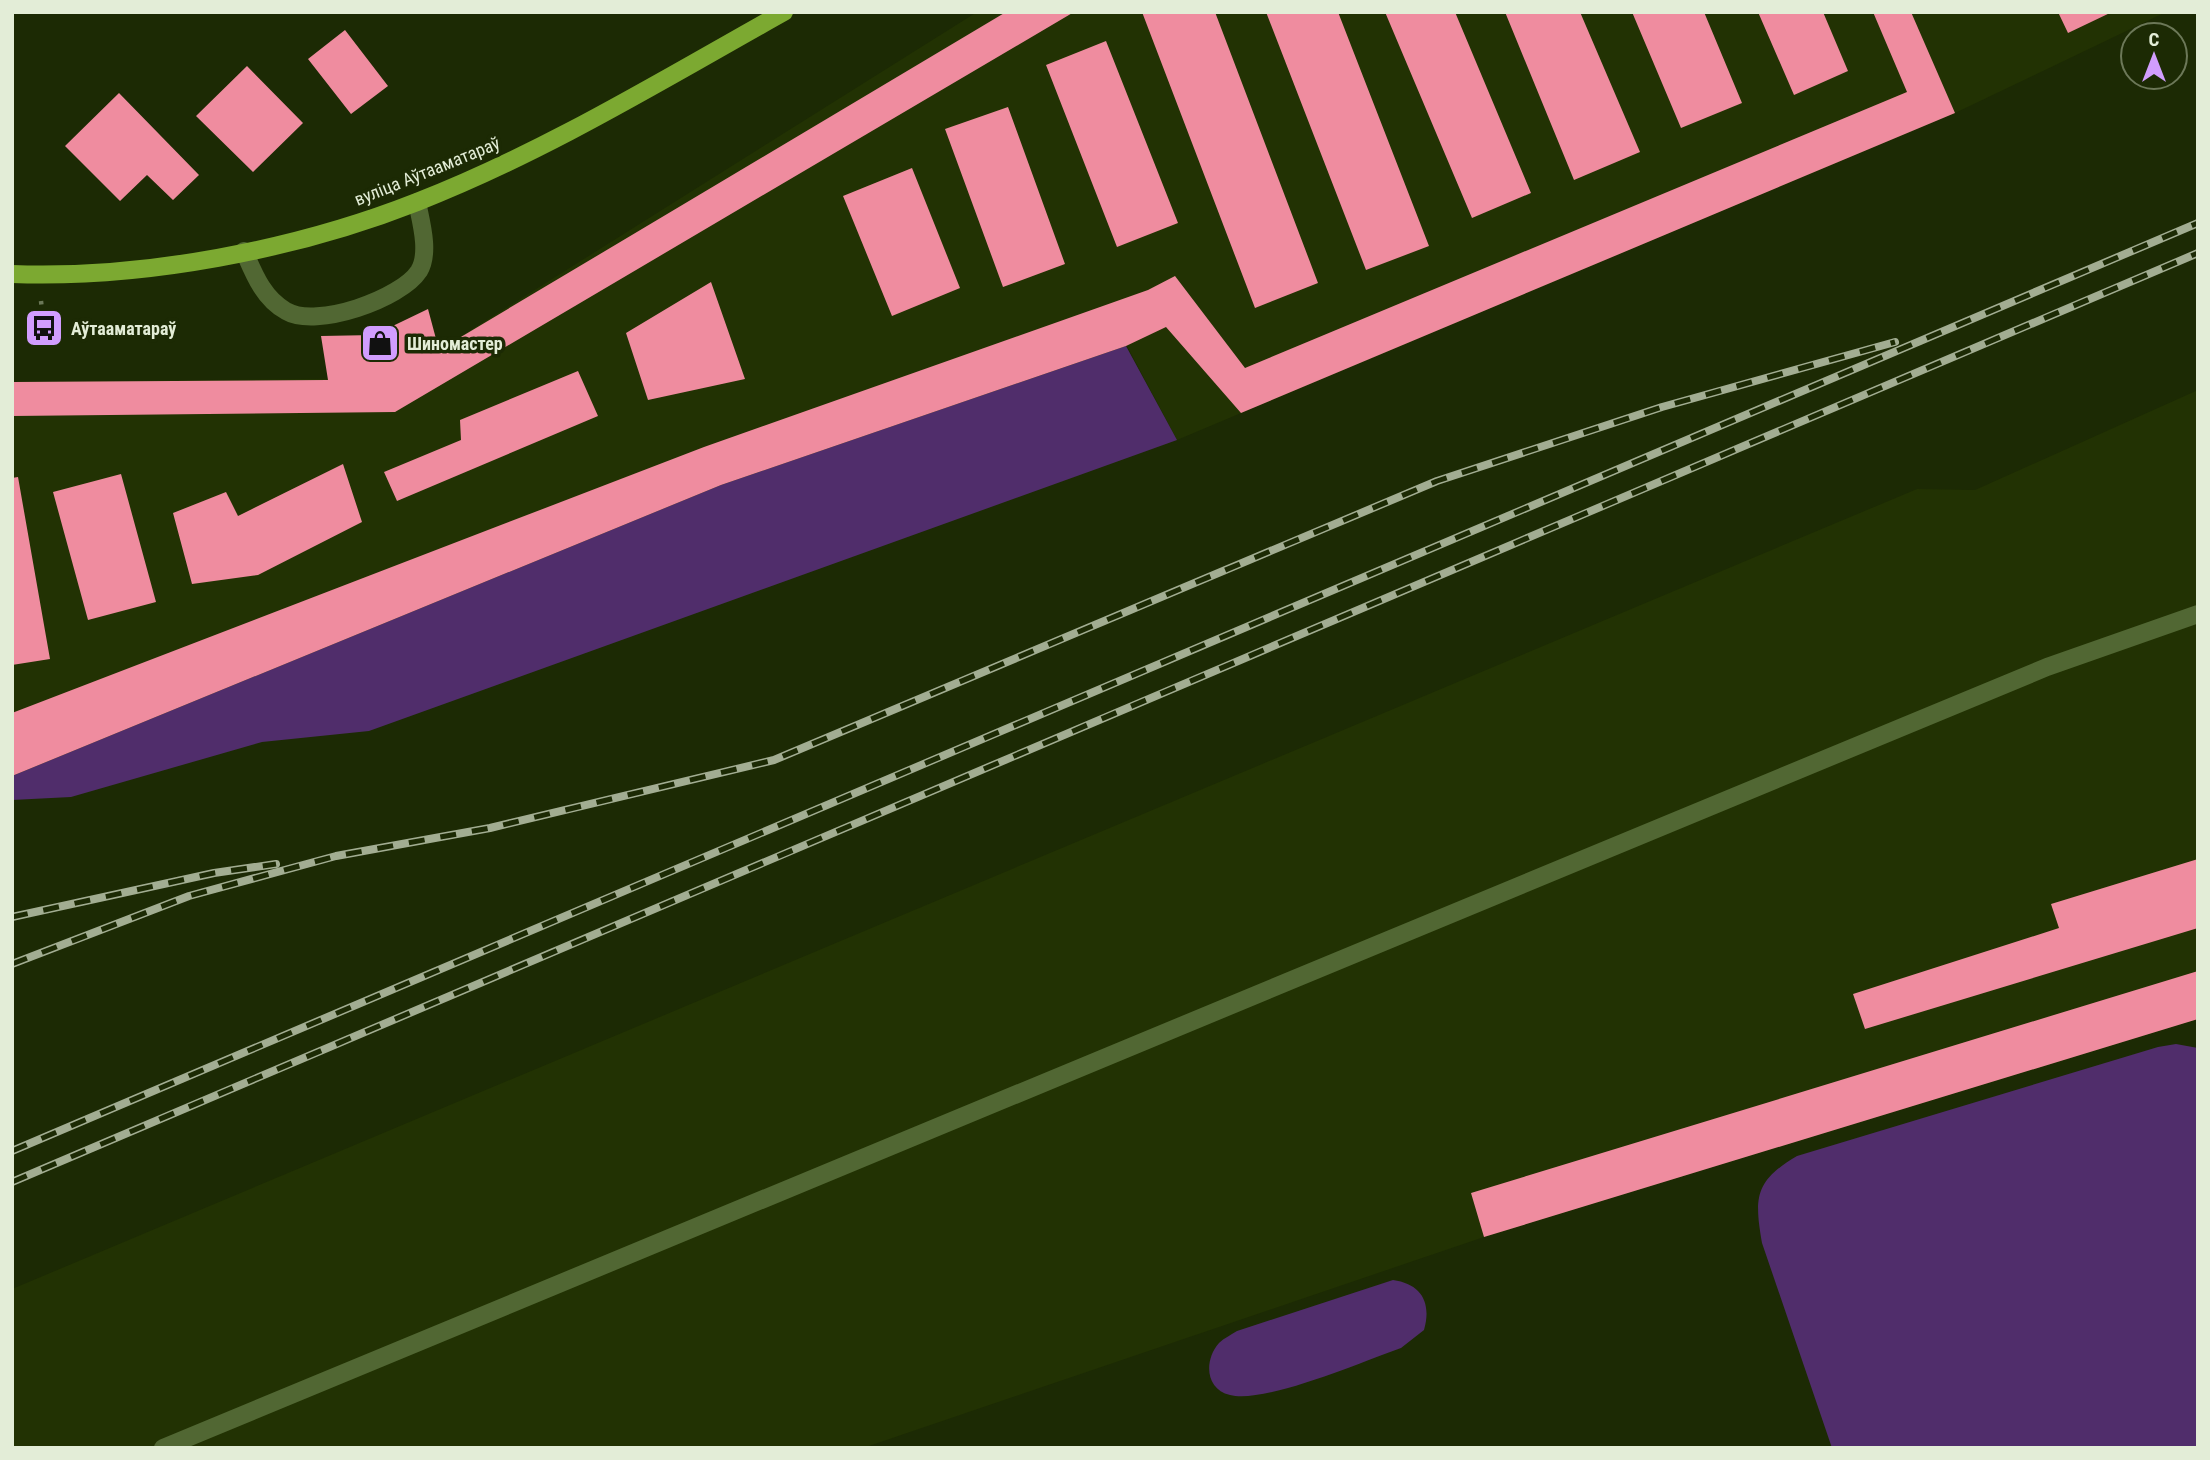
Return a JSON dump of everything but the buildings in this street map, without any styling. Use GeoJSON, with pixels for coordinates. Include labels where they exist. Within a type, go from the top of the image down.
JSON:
{"type":"FeatureCollection","features":[{"type":"Feature","properties":{"kind":"main road","name":"вуліца Аўтааматараў"},"geometry":{"type":"LineString","coordinates":[[12,274],[110,272],[244,251],[356,223],[417,202],[494,169],[575,128],[784,12]]}},
{"type":"Feature","properties":{"kind":"lane"},"geometry":{"type":"LineString","coordinates":[[244,251],[270,300],[289,314],[313,316],[363,307],[401,291],[419,270],[423,256],[422,227],[417,202]]}},
{"type":"Feature","properties":{"kind":"lane"},"geometry":{"type":"LineString","coordinates":[[163,1448],[2047,667],[2198,614]]}},
{"type":"Feature","properties":{"kind":"shaded area"},"geometry":{"type":"Polygon","coordinates":[[[977,12],[2166,12],[2147,21],[2119,21],[2119,34],[1955,113],[1177,440],[1127,346],[721,485],[12,776],[12,382],[387,378],[439,350],[977,12]]]}},
{"type":"Feature","properties":{"kind":"shaded area"},"geometry":{"type":"Polygon","coordinates":[[[1126,346],[1177,440],[369,731],[262,742],[71,797],[12,800],[12,776],[721,485],[1126,346]]]}},
{"type":"Feature","properties":{"kind":"shaded area"},"geometry":{"type":"Polygon","coordinates":[[[2198,390],[2198,1019],[1484,1237],[863,1448],[12,1448],[12,1289],[1917,489],[1975,490],[2198,390]]]}},
{"type":"Feature","properties":{"kind":"shaded area"},"geometry":{"type":"Polygon","coordinates":[[[2176,1044],[2198,1048],[2198,1448],[1832,1448],[1762,1243],[1758,1202],[1765,1182],[1797,1156],[2158,1047],[2176,1044]]]}},
{"type":"Feature","properties":{"kind":"shaded area"},"geometry":{"type":"Polygon","coordinates":[[[1393,1280],[1417,1290],[1425,1303],[1426,1311],[1424,1330],[1401,1348],[1290,1388],[1246,1396],[1230,1395],[1216,1387],[1210,1373],[1211,1357],[1221,1341],[1237,1331],[1393,1280]]]}},
{"type":"Feature","properties":{"kind":"railway"},"geometry":{"type":"LineString","coordinates":[[12,1151],[2198,223]]}},
{"type":"Feature","properties":{"kind":"railway"},"geometry":{"type":"LineString","coordinates":[[12,1182],[2198,253]]}},
{"type":"Feature","properties":{"kind":"railway"},"geometry":{"type":"LineString","coordinates":[[12,964],[189,896],[336,856],[490,828],[774,760],[1437,481],[1662,407],[1895,342]]}},
{"type":"Feature","properties":{"kind":"railway"},"geometry":{"type":"LineString","coordinates":[[12,917],[214,873],[276,864]]}},
{"type":"Feature","properties":{"kind":"place","name":"Аўтааматараў"},"geometry":{"type":"Point","coordinates":[44,328]}},
{"type":"Feature","properties":{"kind":"place","name":"Шиномастер"},"geometry":{"type":"Point","coordinates":[380,343]}}]}
